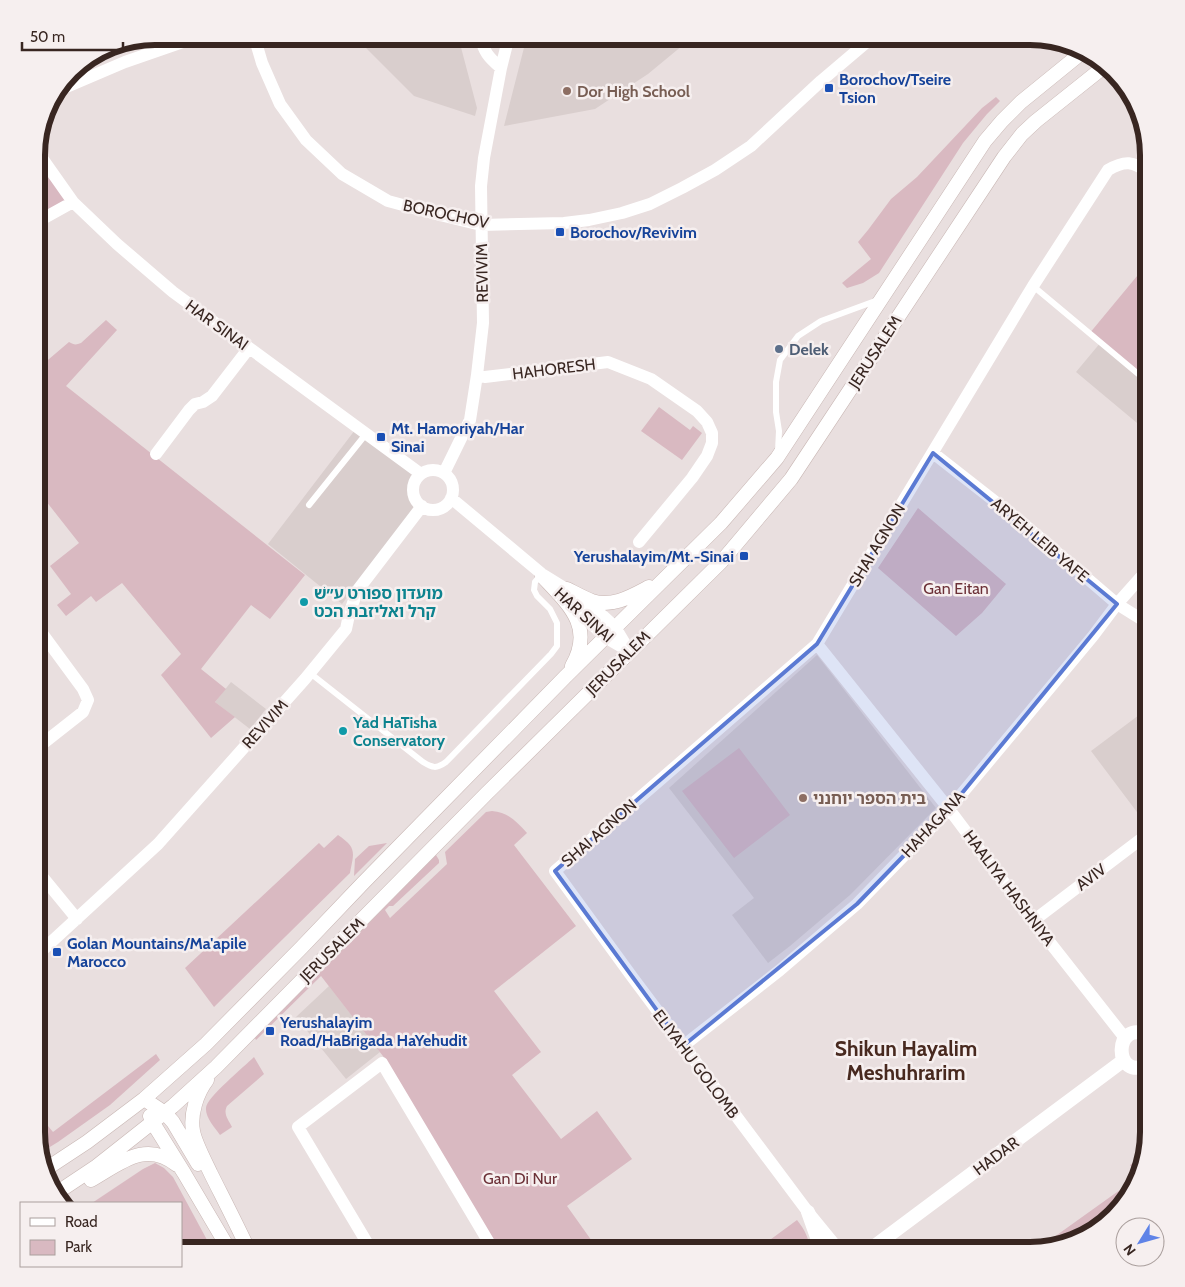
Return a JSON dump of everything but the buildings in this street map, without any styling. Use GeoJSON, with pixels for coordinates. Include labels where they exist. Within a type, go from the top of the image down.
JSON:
{"type":"FeatureCollection","features":[{"type":"Feature","properties":{"kind":"main road","name":"JERUSALEM"},"geometry":{"type":"LineString","coordinates":[[50,1166],[87,1142],[144,1099],[206,1044],[565,677],[721,523],[777,458],[985,141],[1020,102],[1078,56]]}},
{"type":"Feature","properties":{"kind":"main road","name":"JERUSALEM"},"geometry":{"type":"LineString","coordinates":[[61,1190],[97,1166],[153,1123],[216,1067],[487,793],[721,562],[791,479],[1004,157],[1022,134],[1036,121],[1100,70]]}},
{"type":"Feature","properties":{"kind":"main road"},"geometry":{"type":"LineString","coordinates":[[542,575],[565,600],[576,616],[580,626],[581,636],[577,657],[565,677]]}},
{"type":"Feature","properties":{"kind":"main road"},"geometry":{"type":"LineString","coordinates":[[567,589],[593,601],[609,603],[635,595],[663,580]]}},
{"type":"Feature","properties":{"kind":"main road"},"geometry":{"type":"LineString","coordinates":[[1140,1033],[1130,1034],[1125,1038],[1120,1049],[1124,1060],[1128,1064],[1140,1067]]}},
{"type":"Feature","properties":{"kind":"main road","name":"HADAR"},"geometry":{"type":"LineString","coordinates":[[880,1242],[1124,1060]]}},
{"type":"Feature","properties":{"kind":"main road"},"geometry":{"type":"LineString","coordinates":[[216,1067],[197,1099],[193,1116],[193,1131],[202,1154],[245,1242]]}},
{"type":"Feature","properties":{"kind":"main road"},"geometry":{"type":"LineString","coordinates":[[144,1099],[165,1113],[173,1122],[244,1242]]}},
{"type":"Feature","properties":{"kind":"main road"},"geometry":{"type":"LineString","coordinates":[[144,1099],[153,1123],[225,1242]]}},
{"type":"Feature","properties":{"kind":"main road"},"geometry":{"type":"LineString","coordinates":[[65,1195],[138,1154],[160,1155],[169,1159],[184,1173]]}},
{"type":"Feature","properties":{"kind":"main road"},"geometry":{"type":"LineString","coordinates":[[808,1212],[819,1242]]}},
{"type":"Feature","properties":{"kind":"street"},"geometry":{"type":"LineString","coordinates":[[69,86],[125,62],[174,45]]}},
{"type":"Feature","properties":{"kind":"street","name":"BOROCHOV"},"geometry":{"type":"LineString","coordinates":[[257,45],[262,63],[280,104],[306,140],[342,174],[388,201],[481,224],[564,223],[589,220],[650,204],[715,170],[751,146],[821,81],[854,45]]}},
{"type":"Feature","properties":{"kind":"street"},"geometry":{"type":"LineString","coordinates":[[483,45],[490,59],[501,68]]}},
{"type":"Feature","properties":{"kind":"street","name":"REVIVIM"},"geometry":{"type":"LineString","coordinates":[[444,473],[470,420],[477,375],[483,323],[480,186],[507,45]]}},
{"type":"Feature","properties":{"kind":"street","name":"SHAI AGNON"},"geometry":{"type":"LineString","coordinates":[[555,871],[817,644],[1033,286],[1108,170],[1118,164],[1128,162],[1140,167]]}},
{"type":"Feature","properties":{"kind":"street","name":"HAR SINAI"},"geometry":{"type":"LineString","coordinates":[[45,163],[73,202],[172,292],[421,474]]}},
{"type":"Feature","properties":{"kind":"street"},"geometry":{"type":"LineString","coordinates":[[45,217],[73,202]]}},
{"type":"Feature","properties":{"kind":"street"},"geometry":{"type":"LineString","coordinates":[[156,454],[195,404],[203,402],[212,396],[250,348]]}},
{"type":"Feature","properties":{"kind":"street","name":"HAHORESH"},"geometry":{"type":"LineString","coordinates":[[477,375],[485,377],[608,362],[651,379],[698,411],[707,422],[712,433],[712,443],[707,456],[692,478],[640,542]]}},
{"type":"Feature","properties":{"kind":"street","name":"ARYEH LEIB YAFE"},"geometry":{"type":"LineString","coordinates":[[933,453],[1025,526],[1117,604],[1140,618]]}},
{"type":"Feature","properties":{"kind":"street"},"geometry":{"type":"LineString","coordinates":[[433,470],[444,473],[453,487],[451,498],[442,507],[435,509],[422,506],[415,497],[413,490],[417,478],[426,471],[433,470]]}},
{"type":"Feature","properties":{"kind":"street","name":"HAR SINAI"},"geometry":{"type":"LineString","coordinates":[[451,498],[542,575],[605,637],[630,652]]}},
{"type":"Feature","properties":{"kind":"street","name":"REVIVIM"},"geometry":{"type":"LineString","coordinates":[[45,948],[158,844],[310,673],[346,629],[357,591],[422,506]]}},
{"type":"Feature","properties":{"kind":"street","name":"HAR SINAI"},"geometry":{"type":"LineString","coordinates":[[542,575],[567,589],[603,616],[615,627],[630,652]]}},
{"type":"Feature","properties":{"kind":"street","name":"HAHAGANA"},"geometry":{"type":"LineString","coordinates":[[684,1046],[780,970],[857,904],[949,809],[1140,578]]}},
{"type":"Feature","properties":{"kind":"street"},"geometry":{"type":"LineString","coordinates":[[45,637],[83,689],[88,700],[83,712],[45,742]]}},
{"type":"Feature","properties":{"kind":"street","name":"HAALIYA HASHNIYA"},"geometry":{"type":"LineString","coordinates":[[817,644],[949,809],[1033,921],[1125,1038]]}},
{"type":"Feature","properties":{"kind":"street","name":"AVIV"},"geometry":{"type":"LineString","coordinates":[[1033,921],[1140,841]]}},
{"type":"Feature","properties":{"kind":"street","name":"ELIYAHU GOLOMB"},"geometry":{"type":"LineString","coordinates":[[555,871],[808,1212],[833,1242]]}},
{"type":"Feature","properties":{"kind":"street"},"geometry":{"type":"LineString","coordinates":[[45,880],[77,919]]}},
{"type":"Feature","properties":{"kind":"street"},"geometry":{"type":"LineString","coordinates":[[367,1242],[298,1127],[382,1063],[489,1242]]}},
{"type":"Feature","properties":{"kind":"lane"},"geometry":{"type":"LineString","coordinates":[[1033,286],[1140,375]]}},
{"type":"Feature","properties":{"kind":"lane"},"geometry":{"type":"LineString","coordinates":[[777,458],[779,431],[776,412],[776,382],[780,360],[798,336],[821,321],[881,298]]}},
{"type":"Feature","properties":{"kind":"lane"},"geometry":{"type":"LineString","coordinates":[[309,505],[366,433]]}},
{"type":"Feature","properties":{"kind":"lane"},"geometry":{"type":"LineString","coordinates":[[310,673],[423,762],[432,767],[440,766],[446,762],[557,646],[557,623],[550,609],[534,590],[535,582],[542,575]]}},
{"type":"Feature","properties":{"kind":"highlighted area"},"geometry":{"type":"Polygon","coordinates":[[[933,453],[1117,604],[949,809],[857,904],[683,1046],[555,871],[817,644],[933,453]]]}},
{"type":"Feature","properties":{"kind":"shaded area"},"geometry":{"type":"Polygon","coordinates":[[[364,45],[460,45],[477,108],[475,116],[414,96],[364,45]]]}},
{"type":"Feature","properties":{"kind":"shaded area","name":"Dor High School"},"geometry":{"type":"Polygon","coordinates":[[[525,45],[683,45],[648,74],[595,109],[504,126],[525,45]]]}},
{"type":"Feature","properties":{"kind":"shaded area"},"geometry":{"type":"Polygon","coordinates":[[[1101,342],[1140,375],[1140,425],[1076,372],[1101,342]]]}},
{"type":"Feature","properties":{"kind":"shaded area"},"geometry":{"type":"Polygon","coordinates":[[[355,430],[416,475],[410,489],[417,505],[342,604],[268,544],[355,430]]]}},
{"type":"Feature","properties":{"kind":"shaded area","name":"בית הספר יוחנני"},"geometry":{"type":"Polygon","coordinates":[[[817,655],[936,808],[850,895],[768,963],[732,915],[754,898],[669,788],[817,655]]]}},
{"type":"Feature","properties":{"kind":"shaded area"},"geometry":{"type":"Polygon","coordinates":[[[231,682],[266,709],[250,729],[215,702],[231,682]]]}},
{"type":"Feature","properties":{"kind":"shaded area"},"geometry":{"type":"Polygon","coordinates":[[[1140,714],[1140,816],[1091,751],[1140,714]]]}},
{"type":"Feature","properties":{"kind":"shaded area"},"geometry":{"type":"Polygon","coordinates":[[[329,986],[380,1052],[346,1079],[296,1017],[329,986]]]}},
{"type":"Feature","properties":{"kind":"green space"},"geometry":{"type":"Polygon","coordinates":[[[996,97],[1000,101],[963,143],[879,273],[863,283],[847,288],[842,283],[871,259],[858,242],[891,199],[917,177],[982,108],[996,97]]]}},
{"type":"Feature","properties":{"kind":"green space"},"geometry":{"type":"Polygon","coordinates":[[[45,162],[73,202],[45,218],[45,162]]]}},
{"type":"Feature","properties":{"kind":"green space"},"geometry":{"type":"Polygon","coordinates":[[[1140,272],[1140,376],[1089,334],[1140,272]]]}},
{"type":"Feature","properties":{"kind":"green space"},"geometry":{"type":"Polygon","coordinates":[[[106,320],[117,330],[66,386],[305,575],[270,619],[251,605],[201,669],[226,689],[215,702],[235,717],[211,738],[161,675],[181,654],[122,583],[96,602],[91,596],[66,616],[57,605],[71,594],[50,566],[79,543],[45,500],[45,362],[69,342],[72,344],[81,343],[106,320]]]}},
{"type":"Feature","properties":{"kind":"green space"},"geometry":{"type":"Polygon","coordinates":[[[659,407],[690,430],[693,426],[702,433],[682,460],[641,431],[659,407]]]}},
{"type":"Feature","properties":{"kind":"green space","name":"Gan Eitan"},"geometry":{"type":"Polygon","coordinates":[[[918,508],[1006,584],[982,613],[956,636],[878,568],[918,508]]]}},
{"type":"Feature","properties":{"kind":"green space"},"geometry":{"type":"Polygon","coordinates":[[[739,748],[790,815],[734,858],[682,791],[739,748]]]}},
{"type":"Feature","properties":{"kind":"green space","name":"Gan Di Nur"},"geometry":{"type":"Polygon","coordinates":[[[486,812],[503,813],[516,821],[527,833],[514,845],[576,926],[494,991],[541,1052],[512,1075],[561,1139],[597,1111],[632,1159],[567,1206],[593,1242],[495,1242],[386,1060],[321,976],[256,1040],[255,1038],[436,855],[439,863],[393,906],[389,906],[385,910],[390,918],[447,864],[445,852],[486,812]]]}},
{"type":"Feature","properties":{"kind":"green space"},"geometry":{"type":"Polygon","coordinates":[[[338,835],[348,843],[353,851],[350,873],[214,1007],[185,968],[319,843],[324,848],[338,835]]]}},
{"type":"Feature","properties":{"kind":"green space"},"geometry":{"type":"Polygon","coordinates":[[[387,843],[354,876],[355,859],[369,846],[387,843]]]}},
{"type":"Feature","properties":{"kind":"green space"},"geometry":{"type":"Polygon","coordinates":[[[156,1054],[160,1060],[110,1105],[46,1149],[45,1128],[48,1126],[53,1132],[156,1054]]]}},
{"type":"Feature","properties":{"kind":"green space"},"geometry":{"type":"Polygon","coordinates":[[[254,1057],[264,1074],[227,1106],[226,1114],[232,1127],[220,1135],[207,1115],[206,1108],[208,1103],[254,1057]]]}},
{"type":"Feature","properties":{"kind":"green space"},"geometry":{"type":"Polygon","coordinates":[[[1136,1161],[1133,1170],[1130,1165],[1136,1161]]]}},
{"type":"Feature","properties":{"kind":"green space"},"geometry":{"type":"Polygon","coordinates":[[[155,1163],[164,1168],[173,1177],[208,1242],[182,1242],[182,1202],[94,1202],[155,1163]]]}},
{"type":"Feature","properties":{"kind":"green space"},"geometry":{"type":"Polygon","coordinates":[[[1127,1185],[1113,1205],[1091,1224],[1079,1231],[1050,1240],[1127,1185]]]}},
{"type":"Feature","properties":{"kind":"green space"},"geometry":{"type":"Polygon","coordinates":[[[797,1220],[809,1242],[767,1242],[797,1220]]]}},
{"type":"Feature","properties":{"kind":"place","name":"Borochov/Tseire Tsion"},"geometry":{"type":"Point","coordinates":[829,88]}},
{"type":"Feature","properties":{"kind":"place","name":"Dor High School"},"geometry":{"type":"Point","coordinates":[567,91]}},
{"type":"Feature","properties":{"kind":"place","name":"Borochov/Revivim"},"geometry":{"type":"Point","coordinates":[560,232]}},
{"type":"Feature","properties":{"kind":"place","name":"Delek"},"geometry":{"type":"Point","coordinates":[779,349]}},
{"type":"Feature","properties":{"kind":"place","name":"Mt. Hamoriyah/Har Sinai"},"geometry":{"type":"Point","coordinates":[381,437]}},
{"type":"Feature","properties":{"kind":"place","name":"Yerushalayim/Mt.-Sinai"},"geometry":{"type":"Point","coordinates":[744,556]}},
{"type":"Feature","properties":{"kind":"place","name":"מועדון ספורט ע״שׁ קרל ואליזבת הכט"},"geometry":{"type":"Point","coordinates":[304,602]}},
{"type":"Feature","properties":{"kind":"place","name":"Yad HaTisha Conservatory"},"geometry":{"type":"Point","coordinates":[343,731]}},
{"type":"Feature","properties":{"kind":"place","name":"בית הספר יוחנני"},"geometry":{"type":"Point","coordinates":[803,798]}},
{"type":"Feature","properties":{"kind":"place","name":"Golan Mountains/Ma'apile Marocco"},"geometry":{"type":"Point","coordinates":[57,952]}},
{"type":"Feature","properties":{"kind":"place","name":"Yerushalayim Road/HaBrigada HaYehudit"},"geometry":{"type":"Point","coordinates":[270,1031]}},
{"type":"Feature","properties":{"kind":"district","name":"Shikun Hayalim Meshuhrarim"},"geometry":{"type":"Point","coordinates":[906,1060]}}]}
